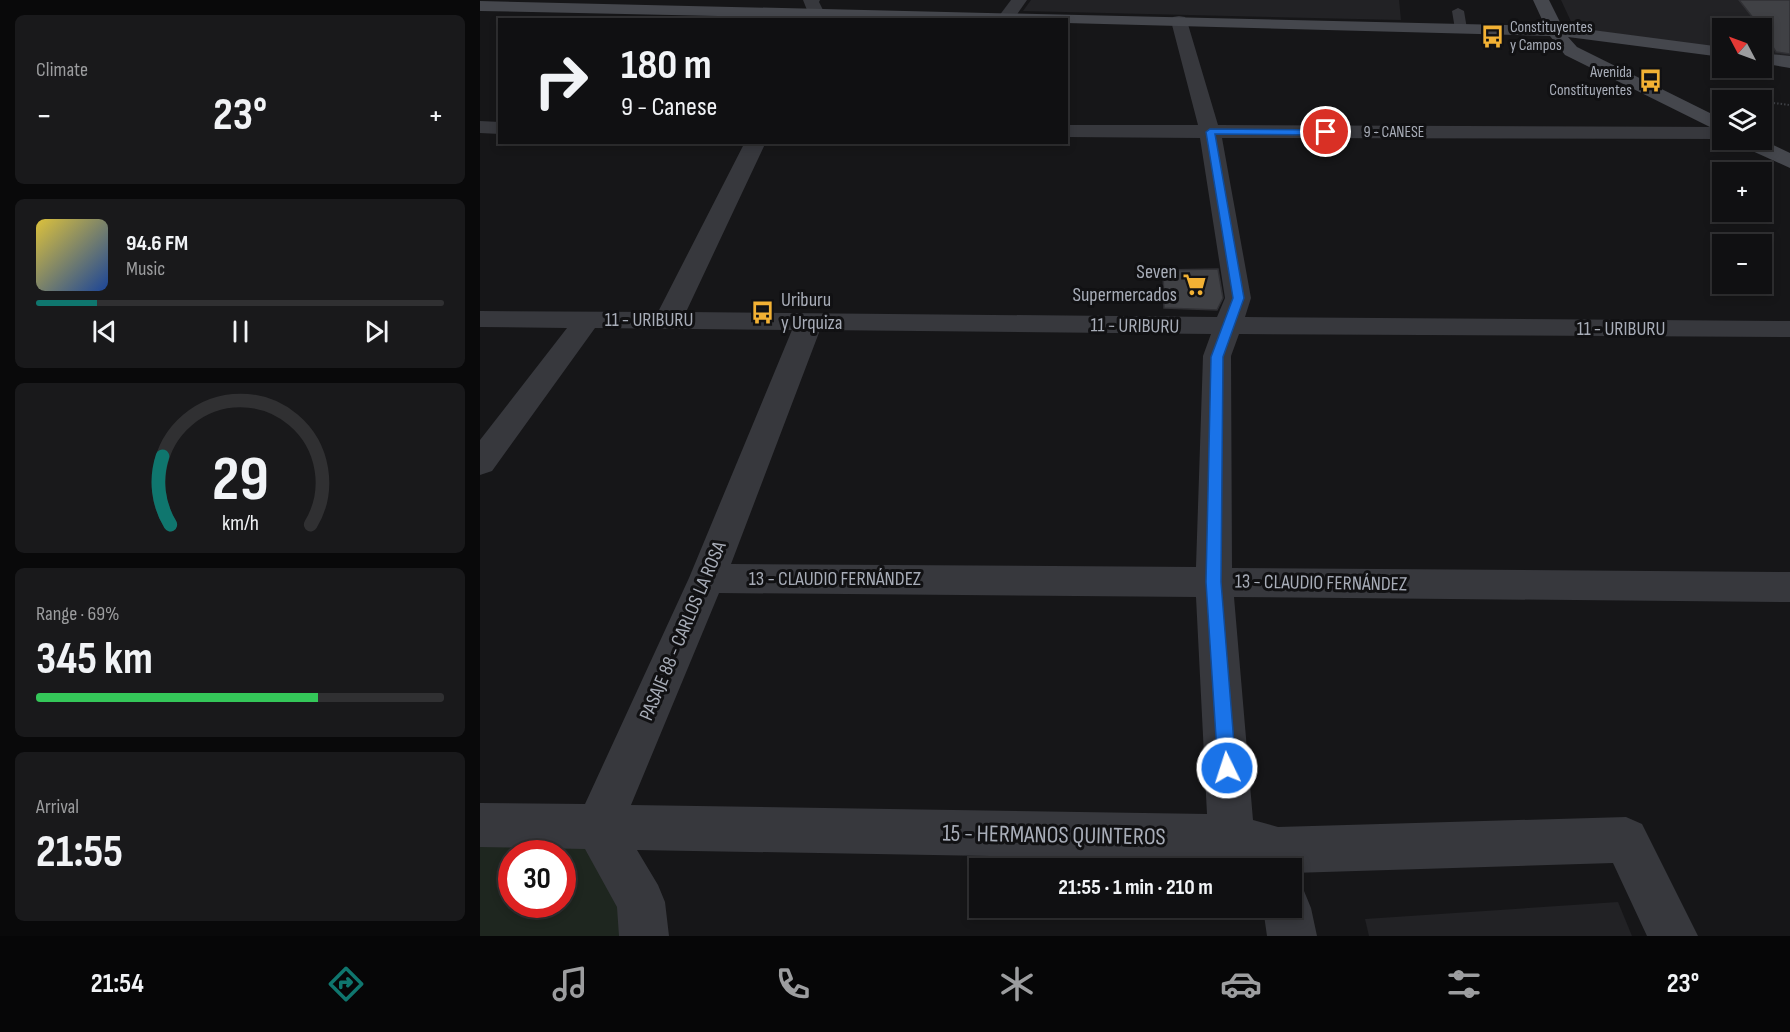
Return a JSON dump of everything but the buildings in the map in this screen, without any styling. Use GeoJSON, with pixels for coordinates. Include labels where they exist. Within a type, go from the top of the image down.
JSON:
{"type":"FeatureCollection","features":[{"type":"Feature","properties":{"kind":"main road"},"geometry":{"type":"LineString","coordinates":[[1541,0],[1556,32],[1571,51],[1712,122]]}},
{"type":"Feature","properties":{"kind":"main road"},"geometry":{"type":"LineString","coordinates":[[480,6],[816,10],[1556,32],[1614,37],[1712,51]]}},
{"type":"Feature","properties":{"kind":"main road"},"geometry":{"type":"LineString","coordinates":[[1772,60],[1790,62]]}},
{"type":"Feature","properties":{"kind":"main road"},"geometry":{"type":"LineString","coordinates":[[1767,150],[1790,161]]}},
{"type":"Feature","properties":{"kind":"street"},"geometry":{"type":"LineString","coordinates":[[1007,16],[1019,0]]}},
{"type":"Feature","properties":{"kind":"street"},"geometry":{"type":"LineString","coordinates":[[1179,21],[1210,132],[1238,298],[1217,357],[1214,582],[1231,837]]}},
{"type":"Feature","properties":{"kind":"street"},"geometry":{"type":"LineString","coordinates":[[480,127],[498,128]]}},
{"type":"Feature","properties":{"kind":"street","name":"9 - CANESE"},"geometry":{"type":"LineString","coordinates":[[1068,131],[1712,133]]}},
{"type":"Feature","properties":{"kind":"street"},"geometry":{"type":"LineString","coordinates":[[668,320],[755,144]]}},
{"type":"Feature","properties":{"kind":"street","name":"11 - URIBURU"},"geometry":{"type":"LineString","coordinates":[[480,319],[1228,327],[1790,329]]}},
{"type":"Feature","properties":{"kind":"street"},"geometry":{"type":"LineString","coordinates":[[480,463],[587,320]]}},
{"type":"Feature","properties":{"kind":"street","name":"PASAJE 88 - CARLOS LA ROSA"},"geometry":{"type":"LineString","coordinates":[[598,828],[707,578],[810,321]]}},
{"type":"Feature","properties":{"kind":"street","name":"13 - CLAUDIO FERNÁNDEZ"},"geometry":{"type":"LineString","coordinates":[[707,578],[1790,587]]}},
{"type":"Feature","properties":{"kind":"street","name":"15 - HERMANOS QUINTEROS"},"geometry":{"type":"LineString","coordinates":[[480,825],[1231,837],[1277,858]]}},
{"type":"Feature","properties":{"kind":"street"},"geometry":{"type":"LineString","coordinates":[[598,828],[640,902],[644,936]]}},
{"type":"Feature","properties":{"kind":"street","name":"15 - HERMANOS QUINTEROS"},"geometry":{"type":"LineString","coordinates":[[1297,858],[1626,840],[1673,936]]}},
{"type":"Feature","properties":{"kind":"street"},"geometry":{"type":"LineString","coordinates":[[1289,918],[1292,936]]}},
{"type":"Feature","properties":{"kind":"lane"},"geometry":{"type":"LineString","coordinates":[[1458,11],[1461,29]]}},
{"type":"Feature","properties":{"kind":"shaded area"},"geometry":{"type":"Polygon","coordinates":[[[1031,0],[1399,0],[1401,20],[1023,11],[1031,0]]]}},
{"type":"Feature","properties":{"kind":"shaded area"},"geometry":{"type":"Polygon","coordinates":[[[1561,0],[1790,0],[1790,57],[1772,55],[1772,18],[1712,18],[1712,47],[1574,28],[1561,0]]]}},
{"type":"Feature","properties":{"kind":"shaded area"},"geometry":{"type":"Polygon","coordinates":[[[480,825],[598,828],[644,936],[480,936],[480,825]]]}},
{"type":"Feature","properties":{"kind":"shaded area"},"geometry":{"type":"Polygon","coordinates":[[[1618,902],[1632,936],[1369,936],[1365,919],[1618,902]]]}},
{"type":"Feature","properties":{"kind":"place","name":"Constituyentes y Campos"},"geometry":{"type":"Point","coordinates":[1492,36]}},
{"type":"Feature","properties":{"kind":"place","name":"Avenida Constituyentes"},"geometry":{"type":"Point","coordinates":[1650,81]}},
{"type":"Feature","properties":{"kind":"place","name":"Seven Supermercados"},"geometry":{"type":"Point","coordinates":[1195,284]}},
{"type":"Feature","properties":{"kind":"place","name":"Uriburu y Urquiza"},"geometry":{"type":"Point","coordinates":[763,312]}},
{"type":"Feature","properties":{"kind":"route"},"geometry":{"type":"LineString","coordinates":[[1227,768],[1214,582],[1217,357],[1238,298],[1210,132],[1326,132]]}}]}
